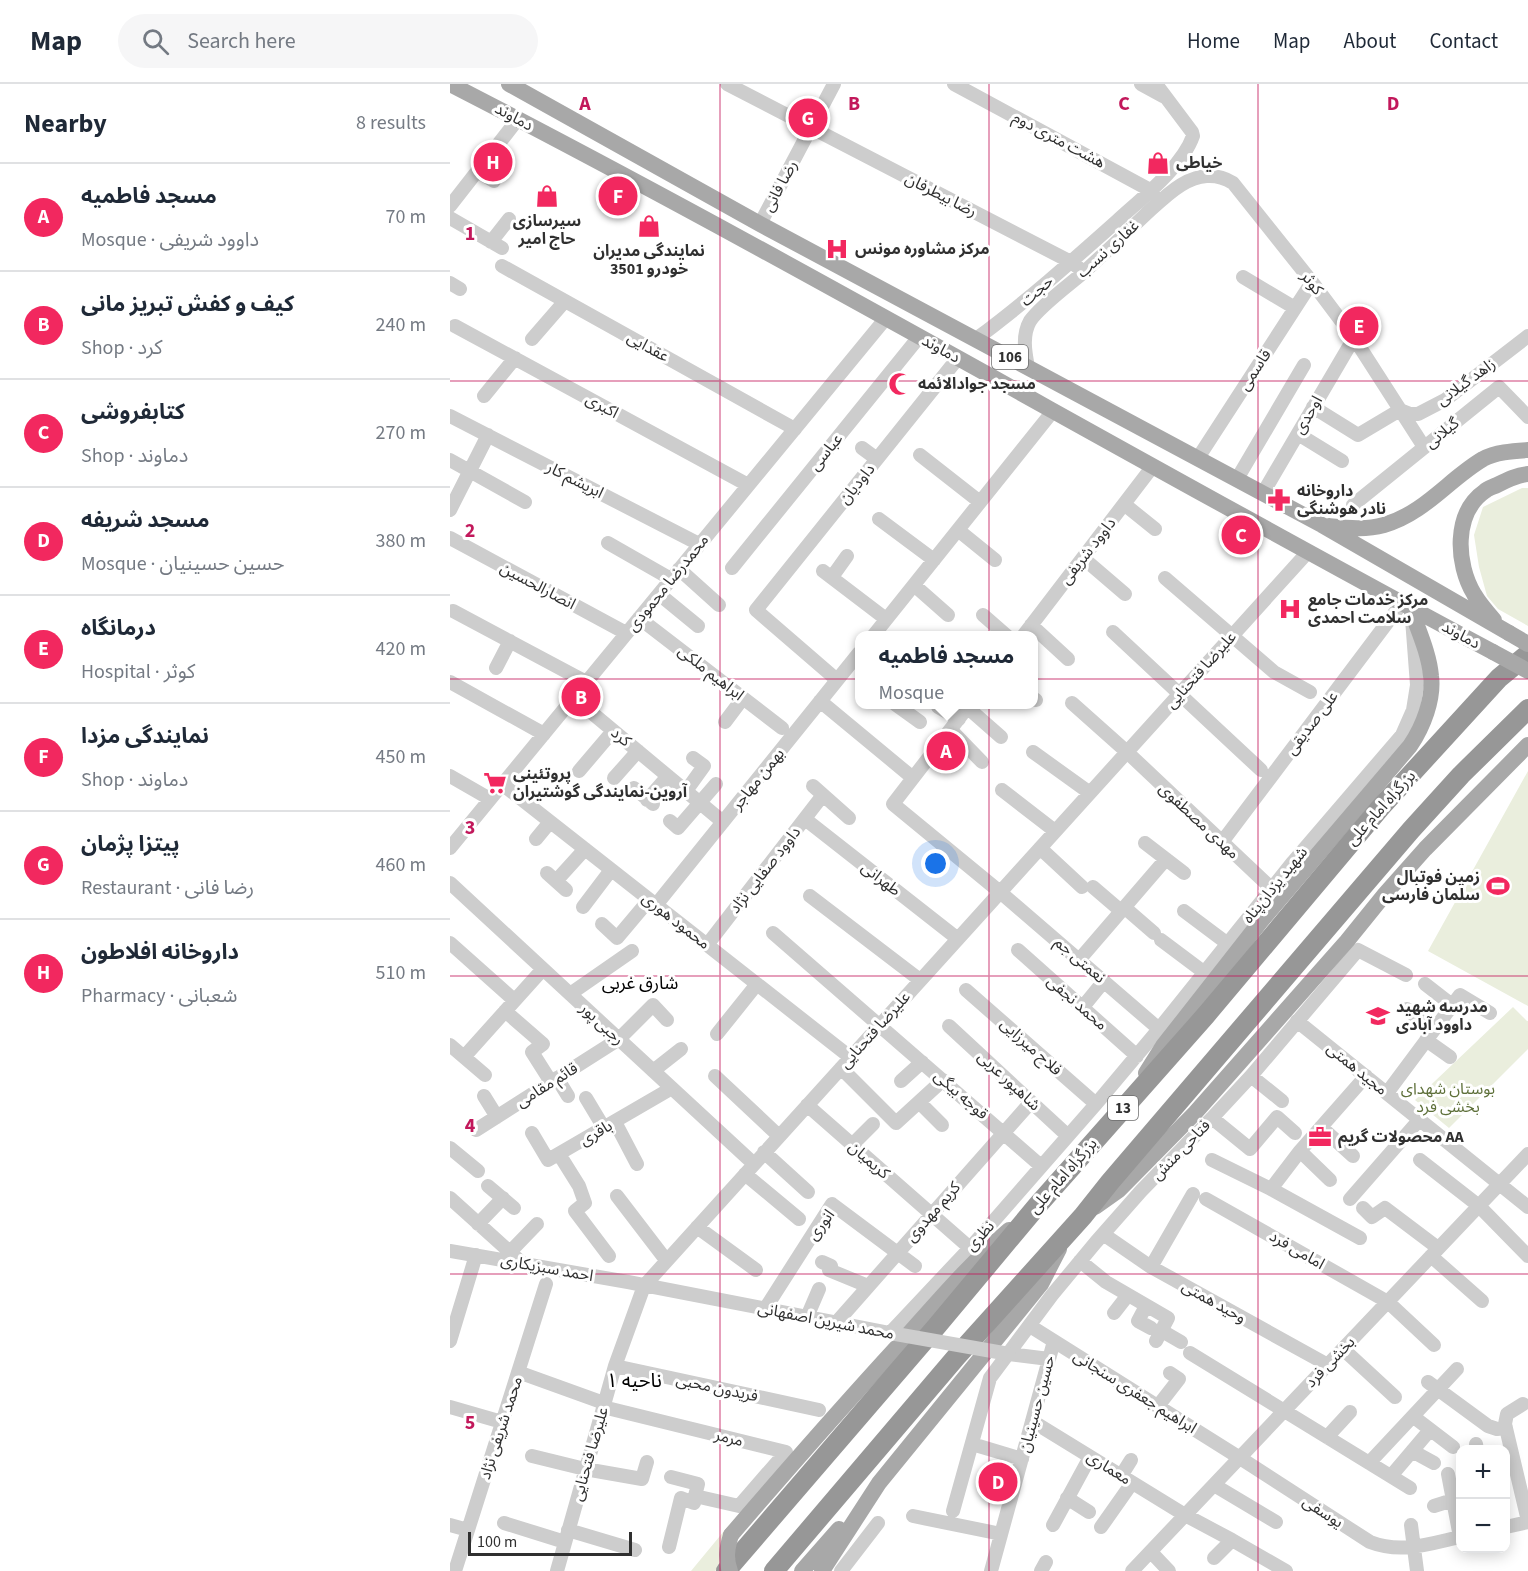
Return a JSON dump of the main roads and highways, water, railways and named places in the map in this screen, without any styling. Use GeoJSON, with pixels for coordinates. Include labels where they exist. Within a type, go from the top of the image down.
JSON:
{"type":"FeatureCollection","features":[{"type":"Feature","properties":{"kind":"highway","name":"بزرگراه امام علی"},"geometry":{"type":"LineString","coordinates":[[728,1571],[1037,1206],[1206,1015],[1380,808],[1498,678],[1528,654]]}},
{"type":"Feature","properties":{"kind":"highway","name":"13"},"geometry":{"type":"LineString","coordinates":[[774,1571],[957,1356],[1083,1216],[1411,830],[1461,775],[1528,709]]}},
{"type":"Feature","properties":{"kind":"main road","name":"دماوند"},"geometry":{"type":"LineString","coordinates":[[450,84],[886,318],[1307,553],[1528,671]]}},
{"type":"Feature","properties":{"kind":"main road","name":"دماوند"},"geometry":{"type":"LineString","coordinates":[[512,85],[760,224],[1322,525],[1506,631]]}},
{"type":"Feature","properties":{"kind":"main road"},"geometry":{"type":"LineString","coordinates":[[1322,525],[1358,529],[1384,525],[1424,505],[1485,458],[1510,451],[1528,450]]}},
{"type":"Feature","properties":{"kind":"main road"},"geometry":{"type":"LineString","coordinates":[[1506,631],[1484,608],[1473,592],[1464,570],[1460,544],[1463,521],[1473,503],[1485,491],[1520,475],[1528,474]]}},
{"type":"Feature","properties":{"kind":"main road"},"geometry":{"type":"LineString","coordinates":[[1124,1107],[1163,1046],[1254,930],[1419,733],[1425,720],[1432,678],[1428,658],[1407,606]]}},
{"type":"Feature","properties":{"kind":"main road","name":"106"},"geometry":{"type":"LineString","coordinates":[[1506,631],[1528,641]]}},
{"type":"Feature","properties":{"kind":"main road"},"geometry":{"type":"LineString","coordinates":[[1498,678],[1511,658],[1528,641]]}},
{"type":"Feature","properties":{"kind":"main road"},"geometry":{"type":"LineString","coordinates":[[1083,1216],[1119,1190],[1195,1113],[1425,849],[1528,745]]}},
{"type":"Feature","properties":{"kind":"main road"},"geometry":{"type":"LineString","coordinates":[[728,1571],[726,1560],[731,1535],[806,1448],[978,1258],[1037,1206]]}},
{"type":"Feature","properties":{"kind":"main road"},"geometry":{"type":"LineString","coordinates":[[802,1571],[879,1483],[1041,1284],[1069,1231]]}},
{"type":"Feature","properties":{"kind":"main road"},"geometry":{"type":"LineString","coordinates":[[822,1571],[879,1483]]}},
{"type":"Feature","properties":{"kind":"place","name":"پیتزا پژمان"},"geometry":{"type":"Point","coordinates":[808,118]}},
{"type":"Feature","properties":{"kind":"place","name":"داروخانه افلاطون"},"geometry":{"type":"Point","coordinates":[493,162]}},
{"type":"Feature","properties":{"kind":"place","name":"خیاطی"},"geometry":{"type":"Point","coordinates":[1158,163]}},
{"type":"Feature","properties":{"kind":"place","name":"سپرسازی حاج امیر"},"geometry":{"type":"Point","coordinates":[547,196]}},
{"type":"Feature","properties":{"kind":"place","name":"نمایندگی مزدا"},"geometry":{"type":"Point","coordinates":[618,196]}},
{"type":"Feature","properties":{"kind":"place","name":"نمایندگی مدیران خودرو 3501"},"geometry":{"type":"Point","coordinates":[649,226]}},
{"type":"Feature","properties":{"kind":"place","name":"مرکز مشاوره مونس"},"geometry":{"type":"Point","coordinates":[837,249]}},
{"type":"Feature","properties":{"kind":"place","name":"درمانگاه"},"geometry":{"type":"Point","coordinates":[1359,326]}},
{"type":"Feature","properties":{"kind":"place","name":"مسجد جوادالائمه"},"geometry":{"type":"Point","coordinates":[900,384]}},
{"type":"Feature","properties":{"kind":"place","name":"داروخانه نادر هوشنگی"},"geometry":{"type":"Point","coordinates":[1279,500]}},
{"type":"Feature","properties":{"kind":"place","name":"کتابفروشی"},"geometry":{"type":"Point","coordinates":[1241,535]}},
{"type":"Feature","properties":{"kind":"place","name":"مرکز خدمات جامع سلامت احمدی"},"geometry":{"type":"Point","coordinates":[1290,609]}},
{"type":"Feature","properties":{"kind":"place","name":"کیف و کفش تبریز مانی"},"geometry":{"type":"Point","coordinates":[581,697]}},
{"type":"Feature","properties":{"kind":"place","name":"مسجد فاطمیه"},"geometry":{"type":"Point","coordinates":[946,751]}},
{"type":"Feature","properties":{"kind":"place","name":"پروتئینی آروین-نمایندگی گوشتیران"},"geometry":{"type":"Point","coordinates":[495,783]}},
{"type":"Feature","properties":{"kind":"place","name":"زمین فوتبال سلمان فارسی"},"geometry":{"type":"Point","coordinates":[1498,886]}},
{"type":"Feature","properties":{"kind":"place","name":"مدرسه شهید داوود آبادی"},"geometry":{"type":"Point","coordinates":[1378,1016]}},
{"type":"Feature","properties":{"kind":"place","name":"محصولات گریم AA"},"geometry":{"type":"Point","coordinates":[1320,1137]}},
{"type":"Feature","properties":{"kind":"place","name":"مسجد شریفه"},"geometry":{"type":"Point","coordinates":[998,1482]}},
{"type":"Feature","properties":{"kind":"district","name":"شارق غربی"},"geometry":{"type":"Point","coordinates":[640,983]}},
{"type":"Feature","properties":{"kind":"district","name":"ناحیه ۱"},"geometry":{"type":"Point","coordinates":[634,1381]}},
{"type":"Feature","properties":{"kind":"park label","name":"بوستان شهدای بخشی فرد"},"geometry":{"type":"Point","coordinates":[1448,1098]}}]}
